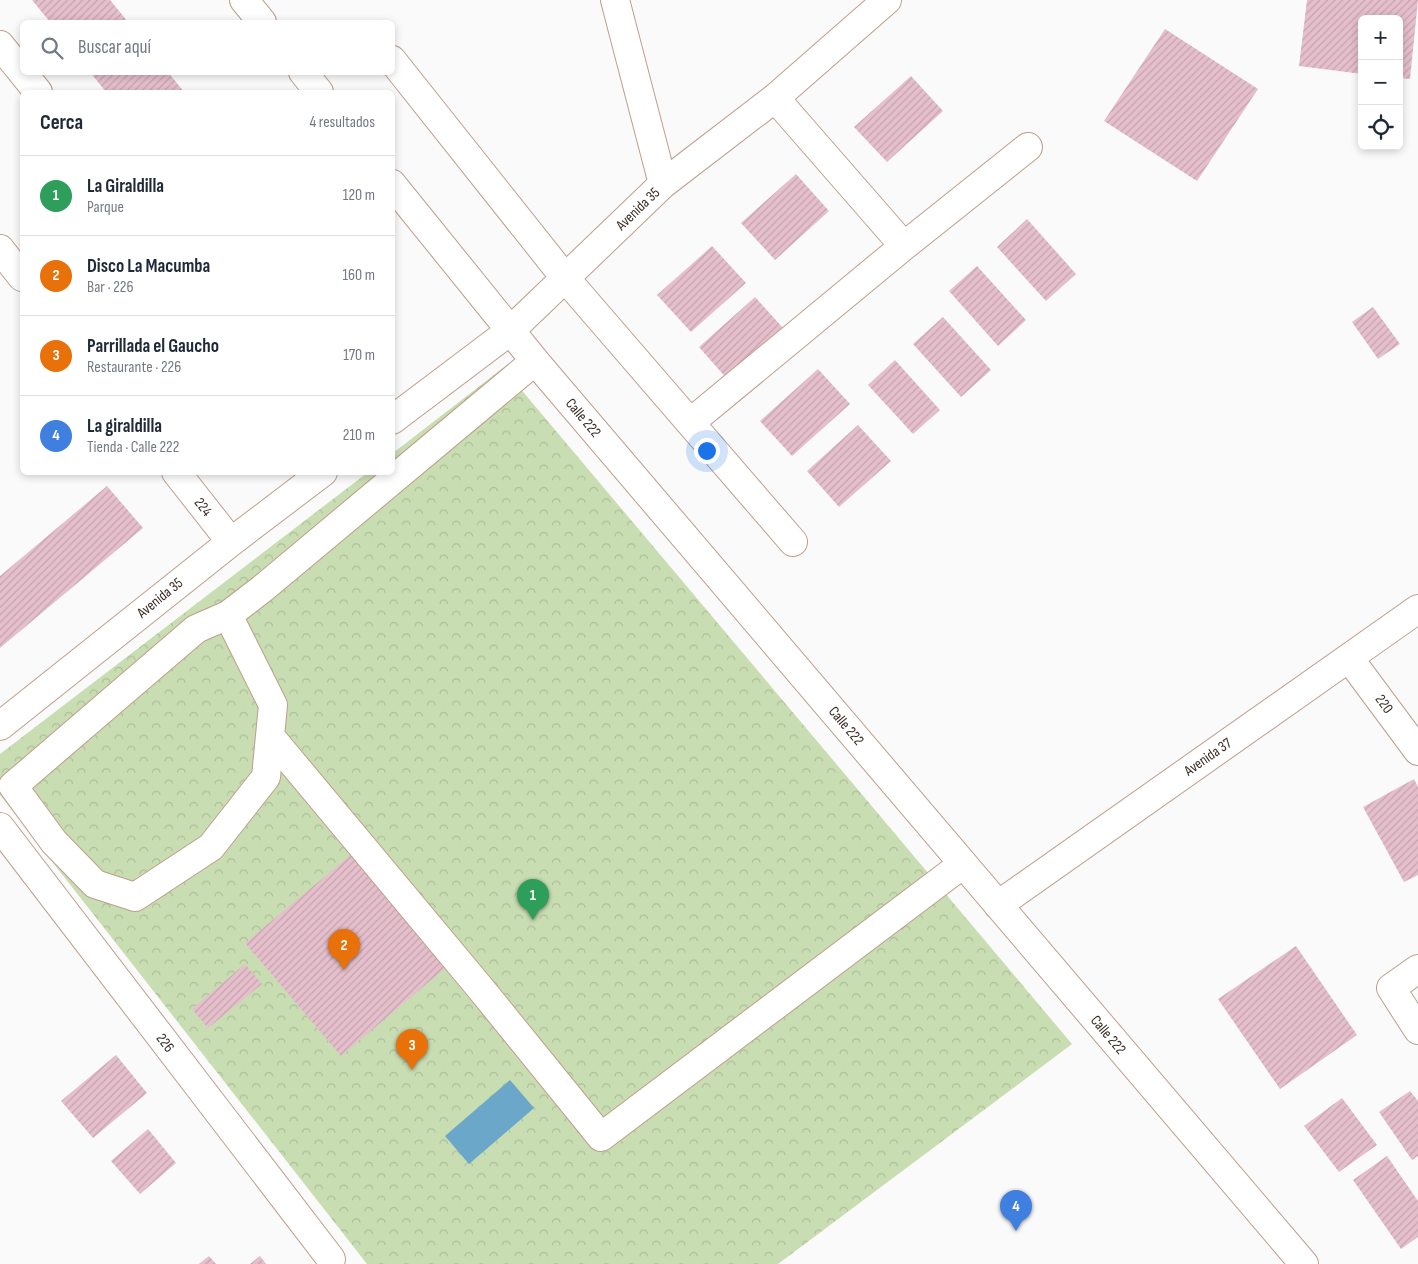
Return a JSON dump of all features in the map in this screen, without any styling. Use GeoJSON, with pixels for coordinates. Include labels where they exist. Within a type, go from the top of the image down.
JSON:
{"type":"FeatureCollection","features":[{"type":"Feature","properties":{"kind":"street"},"geometry":{"type":"LineString","coordinates":[[244,0],[260,20]]}},
{"type":"Feature","properties":{"kind":"street"},"geometry":{"type":"LineString","coordinates":[[615,0],[664,184]]}},
{"type":"Feature","properties":{"kind":"street","name":"Avenida 35"},"geometry":{"type":"LineString","coordinates":[[395,418],[510,331],[664,184],[774,98],[887,0]]}},
{"type":"Feature","properties":{"kind":"street"},"geometry":{"type":"LineString","coordinates":[[0,45],[20,70]]}},
{"type":"Feature","properties":{"kind":"street"},"geometry":{"type":"LineString","coordinates":[[395,64],[566,279],[793,542]]}},
{"type":"Feature","properties":{"kind":"street"},"geometry":{"type":"LineString","coordinates":[[24,75],[36,90]]}},
{"type":"Feature","properties":{"kind":"street"},"geometry":{"type":"LineString","coordinates":[[305,75],[317,90]]}},
{"type":"Feature","properties":{"kind":"street"},"geometry":{"type":"LineString","coordinates":[[774,98],[904,246]]}},
{"type":"Feature","properties":{"kind":"street"},"geometry":{"type":"LineString","coordinates":[[691,422],[904,246],[1028,147]]}},
{"type":"Feature","properties":{"kind":"street","name":"Calle 222"},"geometry":{"type":"LineString","coordinates":[[395,188],[535,361],[1304,1264]]}},
{"type":"Feature","properties":{"kind":"street"},"geometry":{"type":"LineString","coordinates":[[0,249],[20,274]]}},
{"type":"Feature","properties":{"kind":"street"},"geometry":{"type":"LineString","coordinates":[[228,615],[273,705],[266,777],[211,848],[136,897],[95,884],[54,842],[13,786],[196,629],[228,615],[262,589],[535,361]]}},
{"type":"Feature","properties":{"kind":"street","name":"224"},"geometry":{"type":"LineString","coordinates":[[178,475],[231,542]]}},
{"type":"Feature","properties":{"kind":"street","name":"Avenida 35"},"geometry":{"type":"LineString","coordinates":[[0,726],[231,542],[319,475]]}},
{"type":"Feature","properties":{"kind":"street","name":"Avenida 37"},"geometry":{"type":"LineString","coordinates":[[998,905],[1418,609]]}},
{"type":"Feature","properties":{"kind":"street","name":"220"},"geometry":{"type":"LineString","coordinates":[[1349,658],[1418,751]]}},
{"type":"Feature","properties":{"kind":"street"},"geometry":{"type":"LineString","coordinates":[[270,736],[481,989],[601,1137],[963,864]]}},
{"type":"Feature","properties":{"kind":"street","name":"226"},"geometry":{"type":"LineString","coordinates":[[0,827],[331,1259]]}},
{"type":"Feature","properties":{"kind":"street"},"geometry":{"type":"LineString","coordinates":[[1418,968],[1391,988],[1418,1030]]}},
{"type":"Feature","properties":{"kind":"green space"},"geometry":{"type":"Polygon","coordinates":[[[503,368],[1072,1044],[778,1264],[367,1264],[0,795],[0,754],[364,475],[395,475],[395,451],[503,368]]]}},
{"type":"Feature","properties":{"kind":"water"},"geometry":{"type":"Polygon","coordinates":[[[510,1080],[534,1108],[469,1164],[445,1136],[510,1080]]]}},
{"type":"Feature","properties":{"kind":"building"},"geometry":{"type":"Polygon","coordinates":[[[32,0],[110,0],[126,20],[48,20],[32,0]]]}},
{"type":"Feature","properties":{"kind":"building"},"geometry":{"type":"Polygon","coordinates":[[[1307,0],[1418,0],[1410,79],[1403,78],[1403,15],[1358,15],[1358,73],[1299,66],[1307,0]]]}},
{"type":"Feature","properties":{"kind":"building"},"geometry":{"type":"Polygon","coordinates":[[[1165,29],[1258,89],[1197,181],[1104,121],[1165,29]]]}},
{"type":"Feature","properties":{"kind":"building"},"geometry":{"type":"Polygon","coordinates":[[[92,75],[170,75],[182,90],[104,90],[92,75]]]}},
{"type":"Feature","properties":{"kind":"building"},"geometry":{"type":"Polygon","coordinates":[[[911,76],[943,111],[887,162],[854,127],[911,76]]]}},
{"type":"Feature","properties":{"kind":"building"},"geometry":{"type":"Polygon","coordinates":[[[796,174],[829,211],[775,260],[741,223],[796,174]]]}},
{"type":"Feature","properties":{"kind":"building"},"geometry":{"type":"Polygon","coordinates":[[[1027,219],[1076,274],[1046,301],[997,247],[1027,219]]]}},
{"type":"Feature","properties":{"kind":"building"},"geometry":{"type":"Polygon","coordinates":[[[712,246],[746,283],[691,332],[657,295],[712,246]]]}},
{"type":"Feature","properties":{"kind":"building"},"geometry":{"type":"Polygon","coordinates":[[[977,266],[1026,320],[998,346],[949,291],[977,266]]]}},
{"type":"Feature","properties":{"kind":"building"},"geometry":{"type":"Polygon","coordinates":[[[755,297],[784,329],[728,380],[699,347],[755,297]]]}},
{"type":"Feature","properties":{"kind":"building"},"geometry":{"type":"Polygon","coordinates":[[[1373,307],[1400,344],[1378,359],[1352,322],[1373,307]]]}},
{"type":"Feature","properties":{"kind":"building"},"geometry":{"type":"Polygon","coordinates":[[[943,317],[991,370],[961,397],[913,344],[943,317]]]}},
{"type":"Feature","properties":{"kind":"building"},"geometry":{"type":"Polygon","coordinates":[[[895,360],[940,410],[913,434],[868,385],[895,360]]]}},
{"type":"Feature","properties":{"kind":"building"},"geometry":{"type":"Polygon","coordinates":[[[818,369],[850,404],[792,456],[760,421],[818,369]]]}},
{"type":"Feature","properties":{"kind":"building"},"geometry":{"type":"Polygon","coordinates":[[[858,425],[891,461],[839,507],[807,471],[858,425]]]}},
{"type":"Feature","properties":{"kind":"building"},"geometry":{"type":"Polygon","coordinates":[[[107,486],[143,528],[0,648],[0,576],[107,486]]]}},
{"type":"Feature","properties":{"kind":"building"},"geometry":{"type":"Polygon","coordinates":[[[1414,779],[1418,787],[1418,875],[1404,882],[1363,807],[1414,779]]]}},
{"type":"Feature","properties":{"kind":"building"},"geometry":{"type":"Polygon","coordinates":[[[353,853],[449,965],[341,1056],[245,943],[353,853]]]}},
{"type":"Feature","properties":{"kind":"building"},"geometry":{"type":"Polygon","coordinates":[[[1296,946],[1357,1035],[1280,1089],[1218,999],[1296,946]]]}},
{"type":"Feature","properties":{"kind":"building"},"geometry":{"type":"Polygon","coordinates":[[[245,964],[262,984],[208,1028],[192,1009],[245,964]]]}},
{"type":"Feature","properties":{"kind":"building"},"geometry":{"type":"Polygon","coordinates":[[[116,1055],[147,1093],[93,1138],[61,1101],[116,1055]]]}},
{"type":"Feature","properties":{"kind":"building"},"geometry":{"type":"Polygon","coordinates":[[[1410,1091],[1418,1101],[1418,1156],[1412,1160],[1379,1112],[1410,1091]]]}},
{"type":"Feature","properties":{"kind":"building"},"geometry":{"type":"Polygon","coordinates":[[[1342,1098],[1377,1145],[1339,1172],[1304,1126],[1342,1098]]]}},
{"type":"Feature","properties":{"kind":"building"},"geometry":{"type":"Polygon","coordinates":[[[148,1129],[176,1163],[140,1194],[111,1161],[148,1129]]]}},
{"type":"Feature","properties":{"kind":"building"},"geometry":{"type":"Polygon","coordinates":[[[1387,1156],[1418,1201],[1418,1237],[1401,1249],[1353,1180],[1387,1156]]]}},
{"type":"Feature","properties":{"kind":"building"},"geometry":{"type":"Polygon","coordinates":[[[209,1256],[216,1264],[199,1264],[209,1256]]]}},
{"type":"Feature","properties":{"kind":"building"},"geometry":{"type":"Polygon","coordinates":[[[260,1256],[266,1264],[250,1264],[260,1256]]]}},
{"type":"Feature","properties":{"kind":"place","name":"La Giraldilla"},"geometry":{"type":"Point","coordinates":[533,920]}},
{"type":"Feature","properties":{"kind":"place","name":"Disco La Macumba"},"geometry":{"type":"Point","coordinates":[344,970]}},
{"type":"Feature","properties":{"kind":"place","name":"Parrillada el Gaucho"},"geometry":{"type":"Point","coordinates":[412,1070]}},
{"type":"Feature","properties":{"kind":"place","name":"La giraldilla"},"geometry":{"type":"Point","coordinates":[1016,1231]}}]}
